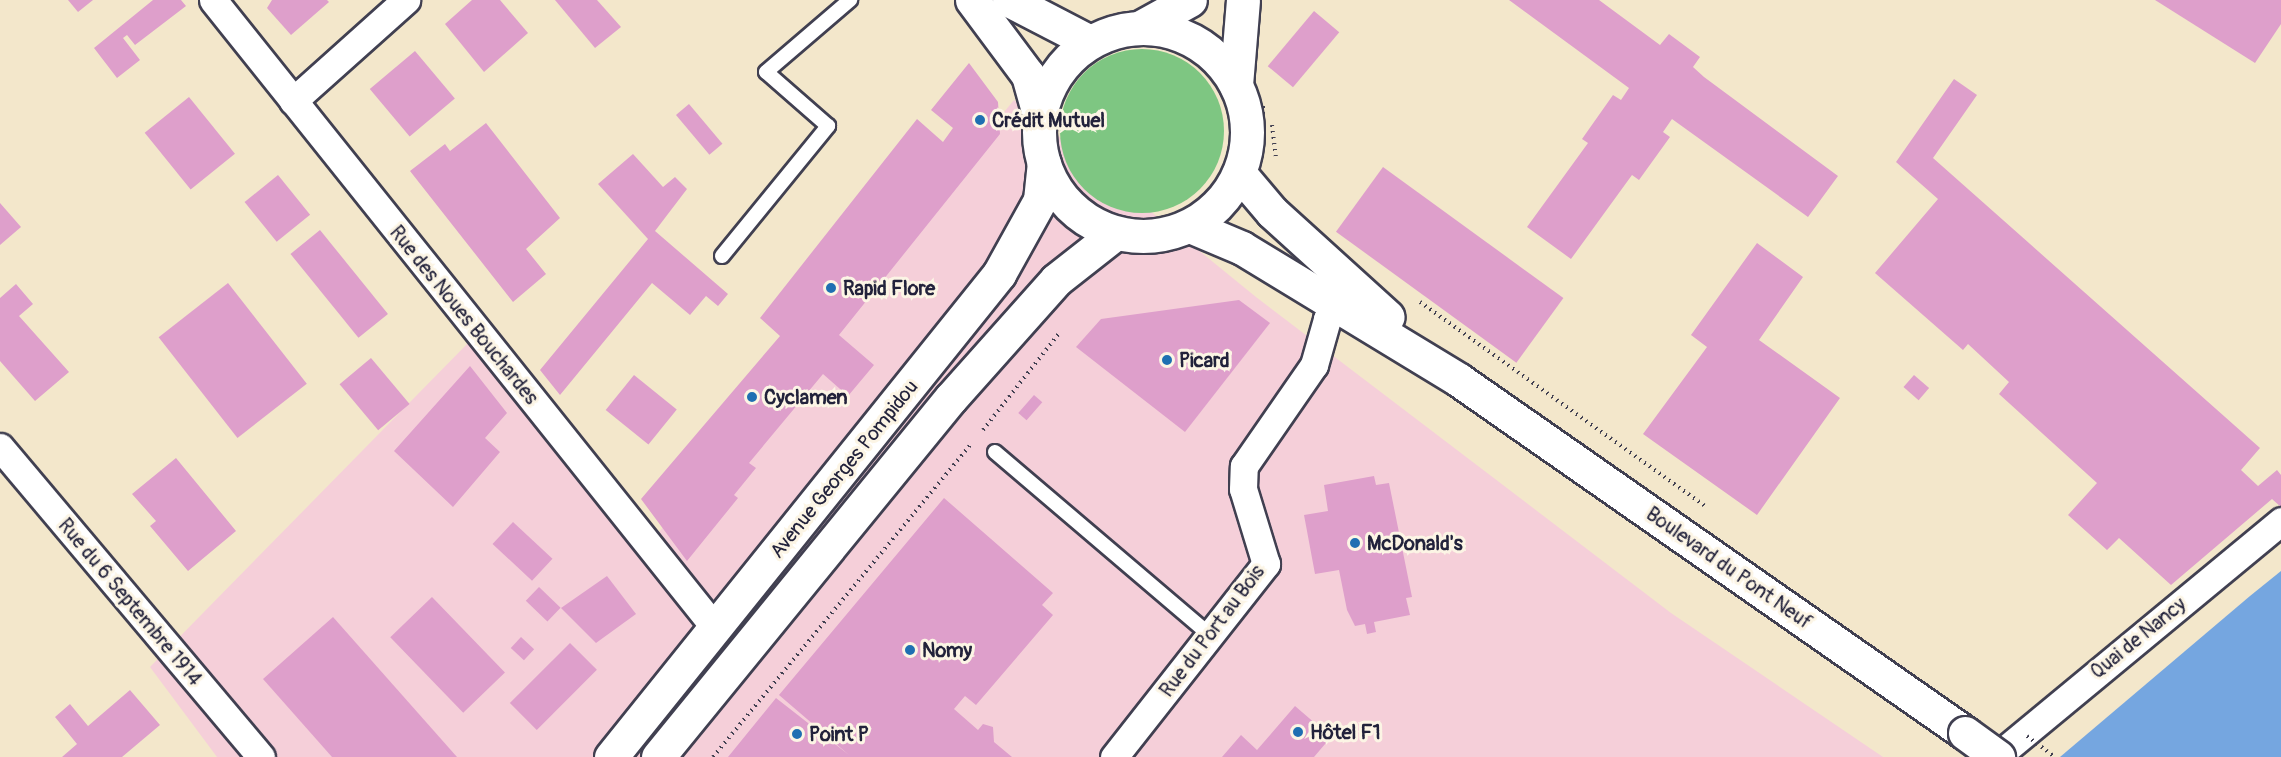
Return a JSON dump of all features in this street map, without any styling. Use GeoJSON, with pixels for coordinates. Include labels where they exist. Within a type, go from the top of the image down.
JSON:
{"type":"FeatureCollection","features":[{"type":"Feature","properties":{"kind":"main road"},"geometry":{"type":"LineString","coordinates":[[972,0],[1028,75],[1040,118],[1044,163],[1066,202],[1089,221],[1116,233],[1154,236],[1187,235],[1338,303],[1459,380]]}},
{"type":"Feature","properties":{"kind":"main road"},"geometry":{"type":"LineString","coordinates":[[1009,0],[1090,42]]}},
{"type":"Feature","properties":{"kind":"main road"},"geometry":{"type":"LineString","coordinates":[[1040,118],[1062,67],[1090,42],[1139,28],[1190,0]]}},
{"type":"Feature","properties":{"kind":"main road"},"geometry":{"type":"LineString","coordinates":[[1243,0],[1249,92],[1247,136],[1253,174],[1272,212],[1459,380]]}},
{"type":"Feature","properties":{"kind":"main road"},"geometry":{"type":"LineString","coordinates":[[1139,28],[1193,41],[1249,92]]}},
{"type":"Feature","properties":{"kind":"main road","name":"Avenue Georges Pompidou"},"geometry":{"type":"LineString","coordinates":[[611,757],[999,274],[1040,200],[1044,163]]}},
{"type":"Feature","properties":{"kind":"main road"},"geometry":{"type":"LineString","coordinates":[[1187,235],[1253,174]]}},
{"type":"Feature","properties":{"kind":"main road","name":"Avenue Georges Pompidou"},"geometry":{"type":"LineString","coordinates":[[658,757],[951,398],[1056,280],[1116,233]]}},
{"type":"Feature","properties":{"kind":"main road","name":"Boulevard du Pont Neuf"},"geometry":{"type":"LineString","coordinates":[[1459,380],[1997,757]]}},
{"type":"Feature","properties":{"kind":"street","name":"Rue des Noues Bouchardes"},"geometry":{"type":"LineString","coordinates":[[213,0],[716,629]]}},
{"type":"Feature","properties":{"kind":"street"},"geometry":{"type":"LineString","coordinates":[[293,101],[406,0]]}},
{"type":"Feature","properties":{"kind":"street","name":"Rue du Port au Bois"},"geometry":{"type":"LineString","coordinates":[[1114,757],[1266,564],[1243,489],[1244,466],[1314,365],[1327,319],[1338,303]]}},
{"type":"Feature","properties":{"kind":"street","name":"Rue du 6 Septembre 1914"},"geometry":{"type":"LineString","coordinates":[[0,447],[261,757]]}},
{"type":"Feature","properties":{"kind":"street","name":"Quai de Nancy"},"geometry":{"type":"LineString","coordinates":[[1997,757],[2281,521]]}},
{"type":"Feature","properties":{"kind":"lane"},"geometry":{"type":"LineString","coordinates":[[722,256],[828,126],[766,72],[850,0]]}},
{"type":"Feature","properties":{"kind":"lane"},"geometry":{"type":"LineString","coordinates":[[995,452],[1211,636]]}},
{"type":"Feature","properties":{"kind":"path"},"geometry":{"type":"LineString","coordinates":[[1249,92],[1263,144],[1253,174]]}},
{"type":"Feature","properties":{"kind":"path"},"geometry":{"type":"LineString","coordinates":[[1253,174],[1263,144]]}},
{"type":"Feature","properties":{"kind":"path"},"geometry":{"type":"LineString","coordinates":[[1414,298],[1717,514]]}},
{"type":"Feature","properties":{"kind":"path"},"geometry":{"type":"LineString","coordinates":[[713,757],[1068,321]]}},
{"type":"Feature","properties":{"kind":"shaded area"},"geometry":{"type":"Polygon","coordinates":[[[1014,100],[1256,297],[1671,613],[1883,757],[217,757],[150,667],[470,341],[651,542],[1014,100]]]}},
{"type":"Feature","properties":{"kind":"green space"},"geometry":{"type":"Polygon","coordinates":[[[1142,49],[1173,55],[1200,73],[1218,100],[1224,131],[1218,162],[1200,189],[1173,207],[1142,213],[1111,207],[1084,189],[1066,162],[1060,131],[1066,100],[1084,73],[1111,55],[1142,49]]]}},
{"type":"Feature","properties":{"kind":"water"},"geometry":{"type":"Polygon","coordinates":[[[2281,571],[2281,757],[2060,757],[2250,596],[2281,571]]]}},
{"type":"Feature","properties":{"kind":"building"},"geometry":{"type":"Polygon","coordinates":[[[68,0],[93,0],[78,12],[68,0]]]}},
{"type":"Feature","properties":{"kind":"building"},"geometry":{"type":"Polygon","coordinates":[[[153,0],[181,0],[186,6],[135,45],[127,35],[123,38],[140,60],[117,78],[94,48],[153,0]]]}},
{"type":"Feature","properties":{"kind":"building"},"geometry":{"type":"Polygon","coordinates":[[[272,0],[327,0],[329,2],[291,35],[267,8],[272,0]]]}},
{"type":"Feature","properties":{"kind":"building"},"geometry":{"type":"Polygon","coordinates":[[[472,0],[500,0],[528,33],[484,72],[445,24],[472,0]]]}},
{"type":"Feature","properties":{"kind":"building"},"geometry":{"type":"Polygon","coordinates":[[[555,0],[597,0],[621,27],[595,48],[555,0]]]}},
{"type":"Feature","properties":{"kind":"building"},"geometry":{"type":"Polygon","coordinates":[[[1509,0],[1599,0],[1660,45],[1669,34],[1700,57],[1693,67],[1704,77],[1838,176],[1808,217],[1672,119],[1663,132],[1670,137],[1639,180],[1632,175],[1571,259],[1527,227],[1588,143],[1582,139],[1613,95],[1621,100],[1629,88],[1509,0]]]}},
{"type":"Feature","properties":{"kind":"building"},"geometry":{"type":"Polygon","coordinates":[[[2155,0],[2281,0],[2281,24],[2255,63],[2155,0]]]}},
{"type":"Feature","properties":{"kind":"building"},"geometry":{"type":"Polygon","coordinates":[[[1314,11],[1339,32],[1293,87],[1268,66],[1314,11]]]}},
{"type":"Feature","properties":{"kind":"building"},"geometry":{"type":"Polygon","coordinates":[[[415,51],[455,98],[410,136],[370,89],[415,51]]]}},
{"type":"Feature","properties":{"kind":"building"},"geometry":{"type":"Polygon","coordinates":[[[969,63],[998,102],[1000,134],[839,335],[874,365],[848,396],[823,374],[749,463],[756,468],[734,495],[738,498],[687,561],[641,499],[780,336],[760,318],[917,119],[943,142],[953,128],[931,110],[969,63]]]}},
{"type":"Feature","properties":{"kind":"building"},"geometry":{"type":"Polygon","coordinates":[[[1954,79],[1977,95],[1933,158],[2260,448],[2241,470],[2258,486],[2277,470],[2281,475],[2281,507],[2272,499],[2171,585],[2119,538],[2107,550],[2068,515],[2097,483],[1999,394],[2009,382],[1968,344],[1963,350],[1875,273],[1938,199],[1896,162],[1954,79]]]}},
{"type":"Feature","properties":{"kind":"building"},"geometry":{"type":"Polygon","coordinates":[[[189,97],[235,154],[191,190],[145,133],[189,97]]]}},
{"type":"Feature","properties":{"kind":"building"},"geometry":{"type":"Polygon","coordinates":[[[689,104],[722,144],[709,155],[676,115],[689,104]]]}},
{"type":"Feature","properties":{"kind":"building"},"geometry":{"type":"Polygon","coordinates":[[[486,123],[560,218],[526,249],[546,274],[513,302],[410,171],[445,144],[450,151],[486,123]]]}},
{"type":"Feature","properties":{"kind":"building"},"geometry":{"type":"Polygon","coordinates":[[[633,154],[663,187],[675,177],[687,189],[655,231],[728,294],[718,306],[706,296],[690,315],[652,283],[560,395],[540,370],[648,239],[598,184],[633,154]]]}},
{"type":"Feature","properties":{"kind":"building"},"geometry":{"type":"Polygon","coordinates":[[[1383,167],[1563,298],[1516,363],[1336,232],[1383,167]]]}},
{"type":"Feature","properties":{"kind":"building"},"geometry":{"type":"Polygon","coordinates":[[[278,175],[310,215],[277,242],[245,202],[278,175]]]}},
{"type":"Feature","properties":{"kind":"building"},"geometry":{"type":"Polygon","coordinates":[[[0,203],[21,227],[0,245],[0,203]]]}},
{"type":"Feature","properties":{"kind":"building"},"geometry":{"type":"Polygon","coordinates":[[[320,230],[388,314],[358,338],[290,254],[320,230]]]}},
{"type":"Feature","properties":{"kind":"building"},"geometry":{"type":"Polygon","coordinates":[[[1757,243],[1803,277],[1759,340],[1840,398],[1757,515],[1643,434],[1707,347],[1691,335],[1757,243]]]}},
{"type":"Feature","properties":{"kind":"building"},"geometry":{"type":"Polygon","coordinates":[[[228,283],[307,384],[237,438],[159,337],[228,283]]]}},
{"type":"Feature","properties":{"kind":"building"},"geometry":{"type":"Polygon","coordinates":[[[16,284],[33,304],[19,316],[69,372],[35,401],[0,361],[0,298],[16,284]]]}},
{"type":"Feature","properties":{"kind":"building","name":"Picard"},"geometry":{"type":"Polygon","coordinates":[[[1239,300],[1270,323],[1185,432],[1076,347],[1101,319],[1239,300]]]}},
{"type":"Feature","properties":{"kind":"building"},"geometry":{"type":"Polygon","coordinates":[[[371,358],[410,404],[378,430],[340,384],[371,358]]]}},
{"type":"Feature","properties":{"kind":"building"},"geometry":{"type":"Polygon","coordinates":[[[470,366],[507,413],[485,438],[500,452],[453,507],[394,451],[470,366]]]}},
{"type":"Feature","properties":{"kind":"building"},"geometry":{"type":"Polygon","coordinates":[[[634,375],[677,410],[648,445],[606,410],[634,375]]]}},
{"type":"Feature","properties":{"kind":"building"},"geometry":{"type":"Polygon","coordinates":[[[1914,375],[1929,388],[1919,400],[1904,387],[1914,375]]]}},
{"type":"Feature","properties":{"kind":"building"},"geometry":{"type":"Polygon","coordinates":[[[1034,395],[1042,402],[1027,420],[1018,413],[1034,395]]]}},
{"type":"Feature","properties":{"kind":"building"},"geometry":{"type":"Polygon","coordinates":[[[176,458],[236,531],[188,571],[150,526],[156,521],[132,494],[176,458]]]}},
{"type":"Feature","properties":{"kind":"building","name":"McDonald's"},"geometry":{"type":"Polygon","coordinates":[[[1374,476],[1376,485],[1389,483],[1412,597],[1406,598],[1410,615],[1374,622],[1376,632],[1367,634],[1365,624],[1355,626],[1347,610],[1339,570],[1315,574],[1304,515],[1328,511],[1324,485],[1374,476]]]}},
{"type":"Feature","properties":{"kind":"building","name":"Nomy"},"geometry":{"type":"Polygon","coordinates":[[[944,498],[1053,593],[1042,605],[1053,615],[976,705],[965,696],[954,709],[978,730],[983,724],[993,727],[994,742],[1012,757],[728,757],[776,698],[849,755],[779,695],[944,498]]]}},
{"type":"Feature","properties":{"kind":"building"},"geometry":{"type":"Polygon","coordinates":[[[513,522],[552,559],[532,581],[493,544],[513,522]]]}},
{"type":"Feature","properties":{"kind":"building"},"geometry":{"type":"Polygon","coordinates":[[[607,576],[636,614],[596,643],[561,608],[607,576]]]}},
{"type":"Feature","properties":{"kind":"building"},"geometry":{"type":"Polygon","coordinates":[[[539,587],[561,608],[547,622],[526,601],[539,587]]]}},
{"type":"Feature","properties":{"kind":"building"},"geometry":{"type":"Polygon","coordinates":[[[432,597],[505,673],[463,713],[390,637],[432,597]]]}},
{"type":"Feature","properties":{"kind":"building"},"geometry":{"type":"Polygon","coordinates":[[[333,617],[457,757],[332,757],[263,679],[333,617]]]}},
{"type":"Feature","properties":{"kind":"building"},"geometry":{"type":"Polygon","coordinates":[[[521,637],[534,649],[524,660],[511,648],[521,637]]]}},
{"type":"Feature","properties":{"kind":"building"},"geometry":{"type":"Polygon","coordinates":[[[570,643],[597,670],[537,730],[510,703],[570,643]]]}},
{"type":"Feature","properties":{"kind":"building"},"geometry":{"type":"Polygon","coordinates":[[[130,690],[160,725],[122,757],[62,757],[77,744],[55,717],[70,704],[88,726],[130,690]]]}},
{"type":"Feature","properties":{"kind":"building","name":"Hôtel F1"},"geometry":{"type":"Polygon","coordinates":[[[1295,706],[1331,737],[1314,757],[1222,757],[1241,735],[1257,750],[1295,706]]]}},
{"type":"Feature","properties":{"kind":"place","name":"Crédit Mutuel"},"geometry":{"type":"Point","coordinates":[980,120]}},
{"type":"Feature","properties":{"kind":"place","name":"Rapid Flore"},"geometry":{"type":"Point","coordinates":[831,288]}},
{"type":"Feature","properties":{"kind":"place","name":"Picard"},"geometry":{"type":"Point","coordinates":[1167,360]}},
{"type":"Feature","properties":{"kind":"place","name":"Cyclamen"},"geometry":{"type":"Point","coordinates":[752,397]}},
{"type":"Feature","properties":{"kind":"place","name":"McDonald's"},"geometry":{"type":"Point","coordinates":[1355,543]}},
{"type":"Feature","properties":{"kind":"place","name":"Nomy"},"geometry":{"type":"Point","coordinates":[910,650]}},
{"type":"Feature","properties":{"kind":"place","name":"Hôtel F1"},"geometry":{"type":"Point","coordinates":[1298,732]}},
{"type":"Feature","properties":{"kind":"place","name":"Point P"},"geometry":{"type":"Point","coordinates":[797,734]}}]}
